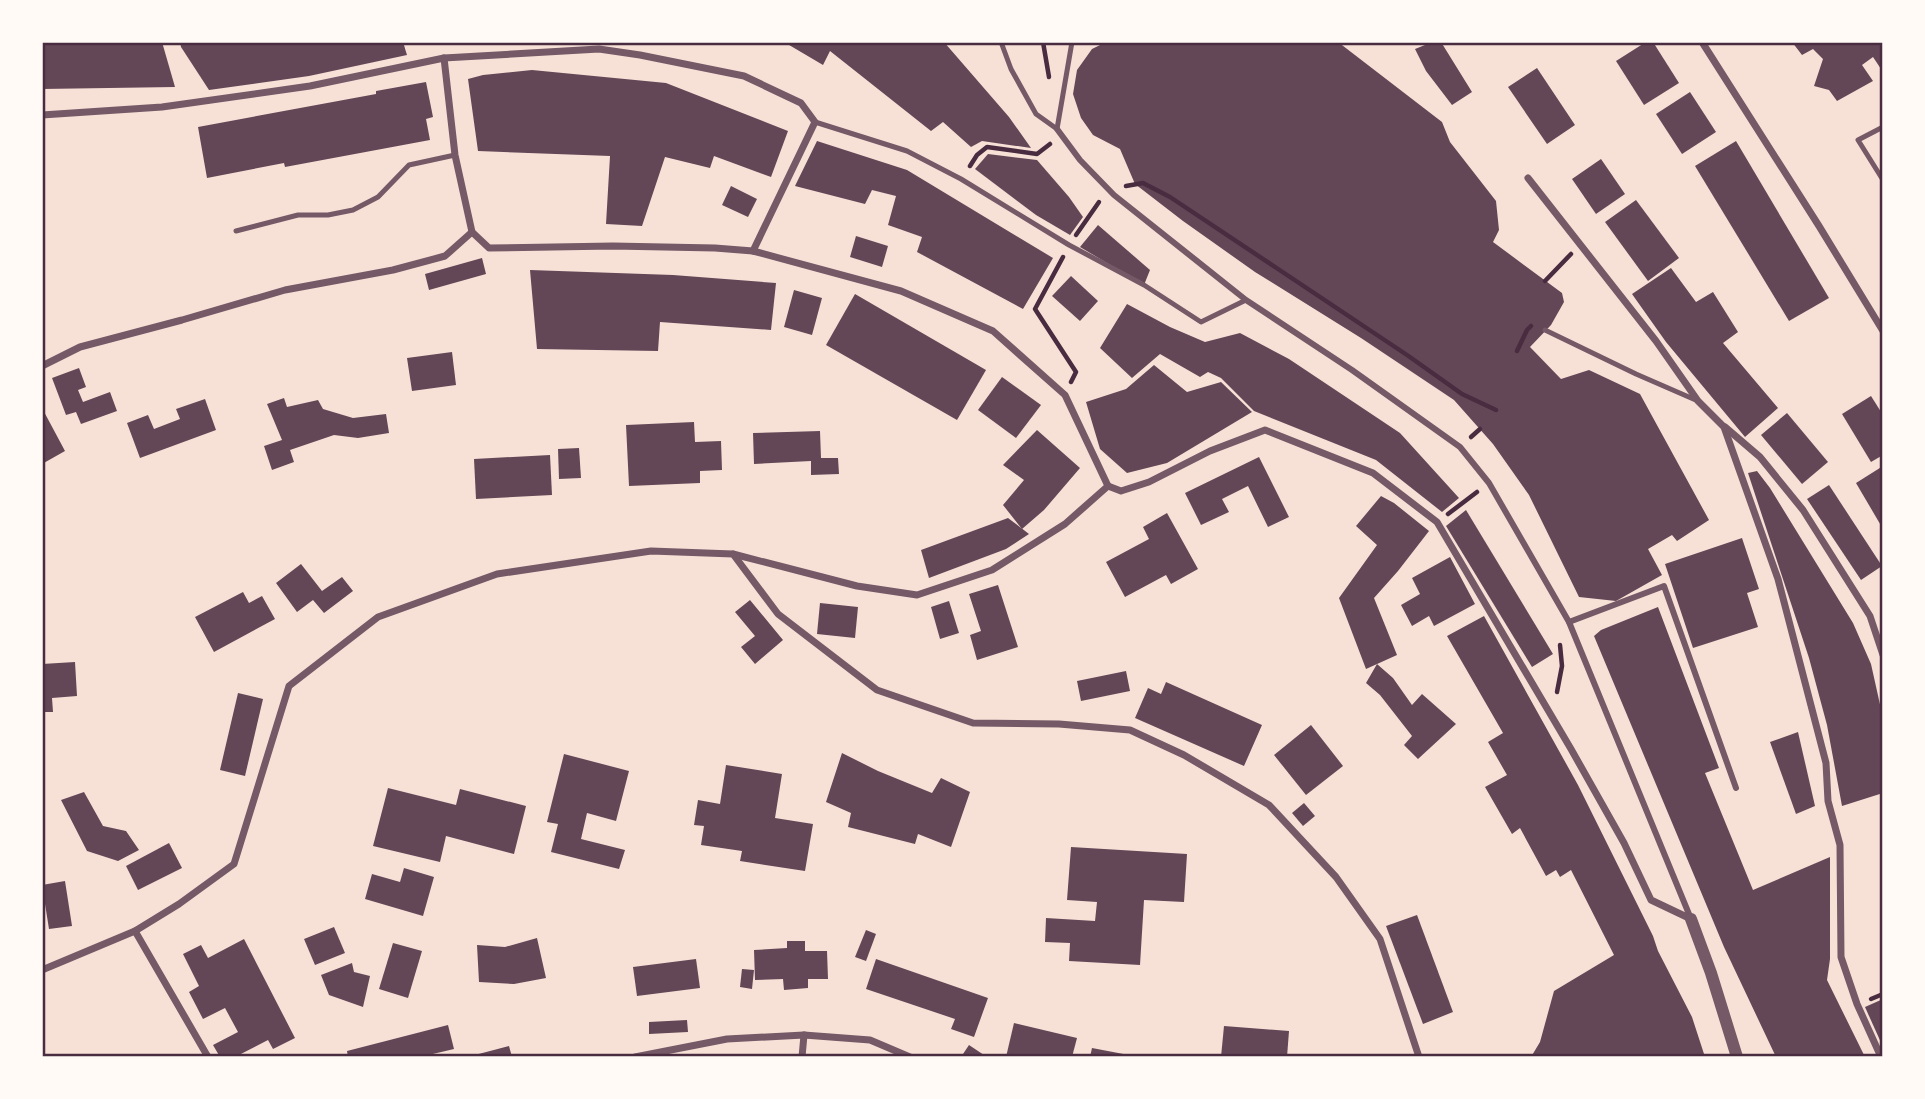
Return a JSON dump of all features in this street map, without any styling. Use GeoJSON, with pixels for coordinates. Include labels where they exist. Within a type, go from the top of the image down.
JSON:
{"type":"FeatureCollection","features":[{"type":"Feature","properties":{"kind":"street"},"geometry":{"type":"LineString","coordinates":[[1702,42],[1883,331]]}},
{"type":"Feature","properties":{"kind":"street"},"geometry":{"type":"LineString","coordinates":[[42,116],[162,107],[310,86],[444,58],[599,49],[640,55],[744,76],[801,103],[815,122],[753,251]]}},
{"type":"Feature","properties":{"kind":"street"},"geometry":{"type":"LineString","coordinates":[[444,58],[455,155],[472,232],[489,248],[613,246],[753,251],[901,292],[993,331],[1065,395],[1108,486],[1121,491],[1149,482],[1210,452],[1265,430],[1373,474],[1437,522],[1571,749],[1624,843],[1651,900],[1690,919]]}},
{"type":"Feature","properties":{"kind":"street"},"geometry":{"type":"LineString","coordinates":[[1059,132],[1080,160],[1108,189],[1246,300],[1461,447],[1489,483],[1569,622],[1711,973],[1737,1057]]}},
{"type":"Feature","properties":{"kind":"street"},"geometry":{"type":"LineString","coordinates":[[1528,177],[1656,341],[1698,401],[1760,457],[1803,510],[1870,617],[1883,655]]}},
{"type":"Feature","properties":{"kind":"street"},"geometry":{"type":"LineString","coordinates":[[42,366],[80,347],[285,290],[393,270],[445,256],[472,232]]}},
{"type":"Feature","properties":{"kind":"street"},"geometry":{"type":"LineString","coordinates":[[1724,427],[1778,579],[1826,762],[1828,801],[1840,845],[1841,957],[1857,1004],[1881,1057]]}},
{"type":"Feature","properties":{"kind":"street"},"geometry":{"type":"LineString","coordinates":[[42,970],[135,931],[233,864],[289,686],[378,617],[497,574],[651,551],[733,554],[857,586],[917,595],[992,570],[1065,524],[1108,486]]}},
{"type":"Feature","properties":{"kind":"street"},"geometry":{"type":"LineString","coordinates":[[733,554],[778,614],[877,690],[973,723],[1059,724],[1130,730],[1184,755],[1269,805],[1336,877],[1380,939],[1419,1057]]}},
{"type":"Feature","properties":{"kind":"street"},"geometry":{"type":"LineString","coordinates":[[1569,622],[1664,586],[1736,788]]}},
{"type":"Feature","properties":{"kind":"street"},"geometry":{"type":"LineString","coordinates":[[135,931],[208,1057]]}},
{"type":"Feature","properties":{"kind":"street"},"geometry":{"type":"LineString","coordinates":[[802,1057],[804,1034]]}},
{"type":"Feature","properties":{"kind":"street"},"geometry":{"type":"LineString","coordinates":[[635,1057],[727,1039],[804,1034],[870,1040],[910,1057]]}},
{"type":"Feature","properties":{"kind":"lane"},"geometry":{"type":"LineString","coordinates":[[1001,42],[1011,69],[1036,114],[1059,132],[1072,42]]}},
{"type":"Feature","properties":{"kind":"lane"},"geometry":{"type":"LineString","coordinates":[[815,122],[907,150],[961,179],[1069,245],[1144,285],[1201,322],[1246,300]]}},
{"type":"Feature","properties":{"kind":"lane"},"geometry":{"type":"LineString","coordinates":[[1883,127],[1857,140],[1883,180]]}},
{"type":"Feature","properties":{"kind":"lane"},"geometry":{"type":"LineString","coordinates":[[236,231],[298,215],[328,215],[353,210],[378,197],[409,165],[455,155]]}},
{"type":"Feature","properties":{"kind":"lane"},"geometry":{"type":"LineString","coordinates":[[1545,330],[1698,401]]}},
{"type":"Feature","properties":{"kind":"path"},"geometry":{"type":"LineString","coordinates":[[961,179],[977,155],[986,147],[1037,153],[1059,132]]}},
{"type":"Feature","properties":{"kind":"path"},"geometry":{"type":"LineString","coordinates":[[1143,183],[1170,197],[1462,394],[1496,410]]}},
{"type":"Feature","properties":{"kind":"path"},"geometry":{"type":"LineString","coordinates":[[1065,395],[1076,372],[1035,309],[1069,245],[1108,189]]}},
{"type":"Feature","properties":{"kind":"path"},"geometry":{"type":"LineString","coordinates":[[1545,281],[1581,244]]}},
{"type":"Feature","properties":{"kind":"path"},"geometry":{"type":"LineString","coordinates":[[1437,522],[1489,483]]}},
{"type":"Feature","properties":{"kind":"building"},"geometry":{"type":"Polygon","coordinates":[[[42,42],[162,42],[175,87],[42,89],[42,42]]]}},
{"type":"Feature","properties":{"kind":"building"},"geometry":{"type":"Polygon","coordinates":[[[180,42],[403,42],[407,55],[309,76],[209,90],[180,42]]]}},
{"type":"Feature","properties":{"kind":"building"},"geometry":{"type":"Polygon","coordinates":[[[784,42],[944,42],[1009,117],[1031,148],[982,141],[971,147],[943,122],[931,131],[830,51],[823,65],[784,42]]]}},
{"type":"Feature","properties":{"kind":"building"},"geometry":{"type":"Polygon","coordinates":[[[1106,42],[1338,42],[1442,122],[1450,142],[1496,201],[1499,230],[1493,242],[1562,293],[1564,302],[1551,325],[1530,347],[1561,379],[1589,370],[1640,394],[1709,520],[1677,541],[1672,535],[1648,549],[1662,575],[1616,601],[1579,597],[1529,495],[1493,444],[1454,400],[1255,272],[1135,184],[1120,149],[1093,135],[1081,118],[1073,94],[1077,70],[1092,49],[1106,42]]]}},
{"type":"Feature","properties":{"kind":"building"},"geometry":{"type":"Polygon","coordinates":[[[1425,42],[1441,42],[1472,92],[1452,105],[1426,71],[1415,49],[1425,45],[1425,42]]]}},
{"type":"Feature","properties":{"kind":"building"},"geometry":{"type":"Polygon","coordinates":[[[1646,42],[1653,42],[1679,83],[1644,105],[1616,61],[1646,42]]]}},
{"type":"Feature","properties":{"kind":"building"},"geometry":{"type":"Polygon","coordinates":[[[1792,42],[1883,42],[1883,72],[1873,57],[1862,65],[1873,81],[1837,101],[1829,90],[1814,86],[1823,59],[1813,49],[1802,55],[1792,42]]]}},
{"type":"Feature","properties":{"kind":"building"},"geometry":{"type":"Polygon","coordinates":[[[1537,68],[1575,125],[1547,144],[1508,87],[1537,68]]]}},
{"type":"Feature","properties":{"kind":"building"},"geometry":{"type":"Polygon","coordinates":[[[532,70],[666,83],[788,131],[771,177],[714,156],[710,168],[665,157],[642,226],[606,224],[610,156],[478,151],[468,79],[532,70]]]}},
{"type":"Feature","properties":{"kind":"building"},"geometry":{"type":"Polygon","coordinates":[[[426,82],[433,117],[426,119],[430,140],[285,167],[284,163],[207,178],[198,127],[426,82]]]}},
{"type":"Feature","properties":{"kind":"building"},"geometry":{"type":"Polygon","coordinates":[[[1690,92],[1716,132],[1682,154],[1656,114],[1690,92]]]}},
{"type":"Feature","properties":{"kind":"building"},"geometry":{"type":"Polygon","coordinates":[[[817,141],[907,170],[1053,258],[1023,309],[917,252],[922,237],[888,225],[896,196],[872,190],[865,204],[795,186],[817,141]]]}},
{"type":"Feature","properties":{"kind":"building"},"geometry":{"type":"Polygon","coordinates":[[[1736,141],[1829,298],[1789,321],[1695,166],[1736,141]]]}},
{"type":"Feature","properties":{"kind":"building"},"geometry":{"type":"Polygon","coordinates":[[[988,154],[1037,160],[1083,217],[1070,235],[1036,215],[975,169],[988,154]]]}},
{"type":"Feature","properties":{"kind":"building"},"geometry":{"type":"Polygon","coordinates":[[[1601,159],[1625,194],[1596,214],[1572,179],[1601,159]]]}},
{"type":"Feature","properties":{"kind":"building"},"geometry":{"type":"Polygon","coordinates":[[[731,186],[757,199],[748,217],[722,205],[731,186]]]}},
{"type":"Feature","properties":{"kind":"building"},"geometry":{"type":"Polygon","coordinates":[[[1636,200],[1679,258],[1648,281],[1605,222],[1636,200]]]}},
{"type":"Feature","properties":{"kind":"building"},"geometry":{"type":"Polygon","coordinates":[[[1098,225],[1150,270],[1144,285],[1080,247],[1098,225]]]}},
{"type":"Feature","properties":{"kind":"building"},"geometry":{"type":"Polygon","coordinates":[[[856,236],[888,246],[882,267],[850,257],[856,236]]]}},
{"type":"Feature","properties":{"kind":"building"},"geometry":{"type":"Polygon","coordinates":[[[482,258],[486,274],[429,290],[425,274],[482,258]]]}},
{"type":"Feature","properties":{"kind":"building"},"geometry":{"type":"Polygon","coordinates":[[[1671,268],[1696,302],[1713,292],[1738,332],[1723,343],[1778,408],[1745,437],[1666,342],[1632,294],[1671,268]]]}},
{"type":"Feature","properties":{"kind":"building"},"geometry":{"type":"Polygon","coordinates":[[[530,270],[673,275],[776,283],[771,330],[660,322],[658,351],[537,349],[530,270]]]}},
{"type":"Feature","properties":{"kind":"building"},"geometry":{"type":"Polygon","coordinates":[[[1071,276],[1098,301],[1080,321],[1052,296],[1071,276]]]}},
{"type":"Feature","properties":{"kind":"building"},"geometry":{"type":"Polygon","coordinates":[[[794,290],[822,298],[812,335],[784,327],[794,290]]]}},
{"type":"Feature","properties":{"kind":"building"},"geometry":{"type":"Polygon","coordinates":[[[855,294],[986,370],[957,420],[826,345],[855,294]]]}},
{"type":"Feature","properties":{"kind":"building"},"geometry":{"type":"Polygon","coordinates":[[[1127,304],[1205,342],[1240,333],[1289,359],[1400,433],[1459,498],[1442,512],[1376,460],[1254,411],[1221,378],[1208,372],[1200,377],[1160,354],[1132,378],[1100,348],[1127,304]]]}},
{"type":"Feature","properties":{"kind":"building"},"geometry":{"type":"Polygon","coordinates":[[[452,352],[456,385],[412,391],[407,358],[452,352]]]}},
{"type":"Feature","properties":{"kind":"building"},"geometry":{"type":"Polygon","coordinates":[[[1154,365],[1187,392],[1221,382],[1252,412],[1167,463],[1127,473],[1100,449],[1086,402],[1126,389],[1154,365]]]}},
{"type":"Feature","properties":{"kind":"building"},"geometry":{"type":"Polygon","coordinates":[[[79,368],[86,387],[78,390],[83,402],[110,392],[117,411],[81,424],[76,412],[66,415],[52,378],[79,368]]]}},
{"type":"Feature","properties":{"kind":"building"},"geometry":{"type":"Polygon","coordinates":[[[1002,377],[1041,405],[1016,438],[978,410],[1002,377]]]}},
{"type":"Feature","properties":{"kind":"building"},"geometry":{"type":"Polygon","coordinates":[[[1871,396],[1883,415],[1883,455],[1871,462],[1842,414],[1871,396]]]}},
{"type":"Feature","properties":{"kind":"building"},"geometry":{"type":"Polygon","coordinates":[[[284,398],[287,407],[318,400],[323,409],[353,418],[386,414],[389,433],[358,438],[334,435],[290,450],[294,462],[272,470],[264,446],[282,440],[267,404],[284,398]]]}},
{"type":"Feature","properties":{"kind":"building"},"geometry":{"type":"Polygon","coordinates":[[[205,399],[216,430],[140,458],[127,423],[148,415],[154,429],[180,419],[176,409],[205,399]]]}},
{"type":"Feature","properties":{"kind":"building"},"geometry":{"type":"Polygon","coordinates":[[[42,408],[65,451],[42,464],[42,408]]]}},
{"type":"Feature","properties":{"kind":"building"},"geometry":{"type":"Polygon","coordinates":[[[1787,413],[1828,462],[1802,484],[1761,435],[1787,413]]]}},
{"type":"Feature","properties":{"kind":"building"},"geometry":{"type":"Polygon","coordinates":[[[694,422],[695,442],[721,441],[722,470],[700,471],[700,483],[629,486],[626,425],[694,422]]]}},
{"type":"Feature","properties":{"kind":"building"},"geometry":{"type":"Polygon","coordinates":[[[1037,430],[1080,468],[1044,510],[1022,529],[1003,505],[1024,480],[1003,465],[1037,430]]]}},
{"type":"Feature","properties":{"kind":"building"},"geometry":{"type":"Polygon","coordinates":[[[820,431],[821,458],[838,458],[839,474],[811,475],[811,461],[754,464],[753,433],[820,431]]]}},
{"type":"Feature","properties":{"kind":"building"},"geometry":{"type":"Polygon","coordinates":[[[579,448],[581,478],[559,479],[558,449],[579,448]]]}},
{"type":"Feature","properties":{"kind":"building"},"geometry":{"type":"Polygon","coordinates":[[[550,455],[552,495],[476,499],[474,459],[550,455]]]}},
{"type":"Feature","properties":{"kind":"building"},"geometry":{"type":"Polygon","coordinates":[[[1259,457],[1289,517],[1268,527],[1248,486],[1222,499],[1229,512],[1201,525],[1185,493],[1259,457]]]}},
{"type":"Feature","properties":{"kind":"building"},"geometry":{"type":"Polygon","coordinates":[[[1883,466],[1883,529],[1856,483],[1883,466]]]}},
{"type":"Feature","properties":{"kind":"building"},"geometry":{"type":"Polygon","coordinates":[[[1757,471],[1853,623],[1871,664],[1883,718],[1883,793],[1842,806],[1827,725],[1809,658],[1748,473],[1757,471]]]}},
{"type":"Feature","properties":{"kind":"building"},"geometry":{"type":"Polygon","coordinates":[[[1829,485],[1882,566],[1861,580],[1807,499],[1829,485]]]}},
{"type":"Feature","properties":{"kind":"building"},"geometry":{"type":"Polygon","coordinates":[[[1381,496],[1429,531],[1374,598],[1397,655],[1366,669],[1339,598],[1377,545],[1356,526],[1381,496]]]}},
{"type":"Feature","properties":{"kind":"building"},"geometry":{"type":"Polygon","coordinates":[[[1466,510],[1553,654],[1532,667],[1446,526],[1466,510]]]}},
{"type":"Feature","properties":{"kind":"building"},"geometry":{"type":"Polygon","coordinates":[[[1167,513],[1198,569],[1171,584],[1166,575],[1125,597],[1106,562],[1149,539],[1143,527],[1167,513]]]}},
{"type":"Feature","properties":{"kind":"building"},"geometry":{"type":"Polygon","coordinates":[[[1008,518],[1029,534],[1006,549],[929,578],[921,550],[1008,518]]]}},
{"type":"Feature","properties":{"kind":"building"},"geometry":{"type":"Polygon","coordinates":[[[1742,538],[1759,589],[1747,593],[1758,627],[1693,648],[1665,564],[1742,538]]]}},
{"type":"Feature","properties":{"kind":"building"},"geometry":{"type":"Polygon","coordinates":[[[1450,557],[1475,604],[1434,626],[1429,616],[1412,626],[1401,605],[1420,594],[1412,578],[1450,557]]]}},
{"type":"Feature","properties":{"kind":"building"},"geometry":{"type":"Polygon","coordinates":[[[301,564],[322,591],[342,577],[353,591],[324,613],[313,600],[297,612],[276,583],[301,564]]]}},
{"type":"Feature","properties":{"kind":"building"},"geometry":{"type":"Polygon","coordinates":[[[998,585],[1018,647],[977,660],[970,635],[981,631],[969,594],[998,585]]]}},
{"type":"Feature","properties":{"kind":"building"},"geometry":{"type":"Polygon","coordinates":[[[243,592],[249,603],[262,596],[275,619],[214,652],[195,617],[243,592]]]}},
{"type":"Feature","properties":{"kind":"building"},"geometry":{"type":"Polygon","coordinates":[[[750,600],[783,640],[755,664],[741,647],[755,636],[735,612],[750,600]]]}},
{"type":"Feature","properties":{"kind":"building"},"geometry":{"type":"Polygon","coordinates":[[[949,601],[959,633],[940,639],[931,607],[949,601]]]}},
{"type":"Feature","properties":{"kind":"building"},"geometry":{"type":"Polygon","coordinates":[[[820,603],[858,607],[855,638],[817,634],[820,603]]]}},
{"type":"Feature","properties":{"kind":"building"},"geometry":{"type":"Polygon","coordinates":[[[1658,607],[1719,768],[1705,773],[1753,890],[1830,857],[1830,959],[1827,980],[1865,1057],[1776,1057],[1724,947],[1594,636],[1601,630],[1658,607]]]}},
{"type":"Feature","properties":{"kind":"building"},"geometry":{"type":"Polygon","coordinates":[[[1484,616],[1578,785],[1692,1017],[1705,1057],[1531,1057],[1540,1042],[1554,991],[1614,955],[1571,870],[1560,877],[1556,870],[1546,876],[1520,828],[1512,834],[1485,787],[1507,775],[1488,742],[1503,733],[1447,636],[1484,616]]]}},
{"type":"Feature","properties":{"kind":"building"},"geometry":{"type":"Polygon","coordinates":[[[75,662],[77,696],[52,698],[53,712],[42,712],[42,664],[75,662]]]}},
{"type":"Feature","properties":{"kind":"building"},"geometry":{"type":"Polygon","coordinates":[[[1377,664],[1393,678],[1412,705],[1422,694],[1456,724],[1418,759],[1404,745],[1412,736],[1380,695],[1366,683],[1377,664]]]}},
{"type":"Feature","properties":{"kind":"building"},"geometry":{"type":"Polygon","coordinates":[[[1126,671],[1130,691],[1081,701],[1077,681],[1126,671]]]}},
{"type":"Feature","properties":{"kind":"building"},"geometry":{"type":"Polygon","coordinates":[[[1166,682],[1262,725],[1244,766],[1135,718],[1148,688],[1161,694],[1166,682]]]}},
{"type":"Feature","properties":{"kind":"building"},"geometry":{"type":"Polygon","coordinates":[[[238,693],[263,699],[245,776],[220,770],[238,693]]]}},
{"type":"Feature","properties":{"kind":"building"},"geometry":{"type":"Polygon","coordinates":[[[1311,725],[1343,766],[1306,795],[1274,755],[1311,725]]]}},
{"type":"Feature","properties":{"kind":"building"},"geometry":{"type":"Polygon","coordinates":[[[1798,732],[1815,806],[1796,814],[1770,742],[1798,732]]]}},
{"type":"Feature","properties":{"kind":"building"},"geometry":{"type":"Polygon","coordinates":[[[842,753],[932,793],[941,778],[970,792],[951,847],[918,834],[915,844],[848,827],[851,813],[826,802],[842,753]]]}},
{"type":"Feature","properties":{"kind":"building"},"geometry":{"type":"Polygon","coordinates":[[[564,754],[629,771],[616,821],[587,813],[581,839],[625,850],[619,869],[551,852],[558,824],[547,822],[564,754]]]}},
{"type":"Feature","properties":{"kind":"building"},"geometry":{"type":"Polygon","coordinates":[[[726,765],[782,774],[775,818],[813,824],[805,871],[740,861],[742,851],[701,845],[704,826],[694,825],[698,800],[720,804],[726,765]]]}},
{"type":"Feature","properties":{"kind":"building"},"geometry":{"type":"Polygon","coordinates":[[[388,788],[456,805],[460,789],[526,806],[514,854],[446,836],[440,862],[373,846],[388,788]]]}},
{"type":"Feature","properties":{"kind":"building"},"geometry":{"type":"Polygon","coordinates":[[[84,792],[103,826],[126,831],[139,850],[118,861],[87,851],[61,800],[84,792]]]}},
{"type":"Feature","properties":{"kind":"building"},"geometry":{"type":"Polygon","coordinates":[[[1304,803],[1315,816],[1303,826],[1292,813],[1304,803]]]}},
{"type":"Feature","properties":{"kind":"building"},"geometry":{"type":"Polygon","coordinates":[[[169,843],[182,868],[138,890],[126,866],[169,843]]]}},
{"type":"Feature","properties":{"kind":"building"},"geometry":{"type":"Polygon","coordinates":[[[1071,847],[1187,854],[1184,902],[1144,900],[1140,965],[1069,961],[1070,943],[1045,942],[1046,918],[1095,921],[1097,902],[1067,900],[1071,847]]]}},
{"type":"Feature","properties":{"kind":"building"},"geometry":{"type":"Polygon","coordinates":[[[404,868],[434,877],[423,916],[365,899],[372,874],[400,882],[404,868]]]}},
{"type":"Feature","properties":{"kind":"building"},"geometry":{"type":"Polygon","coordinates":[[[65,881],[72,926],[49,929],[42,885],[65,881]]]}},
{"type":"Feature","properties":{"kind":"building"},"geometry":{"type":"Polygon","coordinates":[[[1417,915],[1453,1012],[1423,1024],[1386,926],[1417,915]]]}},
{"type":"Feature","properties":{"kind":"building"},"geometry":{"type":"Polygon","coordinates":[[[334,927],[345,953],[315,965],[304,939],[334,927]]]}},
{"type":"Feature","properties":{"kind":"building"},"geometry":{"type":"Polygon","coordinates":[[[866,930],[876,934],[866,961],[855,957],[866,930]]]}},
{"type":"Feature","properties":{"kind":"building"},"geometry":{"type":"Polygon","coordinates":[[[537,938],[546,978],[514,984],[479,982],[477,945],[505,947],[537,938]]]}},
{"type":"Feature","properties":{"kind":"building"},"geometry":{"type":"Polygon","coordinates":[[[244,939],[295,1038],[273,1049],[268,1040],[235,1057],[220,1057],[213,1045],[238,1032],[225,1008],[203,1019],[189,992],[199,986],[183,954],[201,945],[208,958],[244,939]]]}},
{"type":"Feature","properties":{"kind":"building"},"geometry":{"type":"Polygon","coordinates":[[[787,941],[805,941],[805,951],[827,951],[828,979],[808,979],[808,988],[784,990],[783,979],[755,980],[754,950],[787,948],[787,941]]]}},
{"type":"Feature","properties":{"kind":"building"},"geometry":{"type":"Polygon","coordinates":[[[393,943],[422,951],[408,998],[379,989],[393,943]]]}},
{"type":"Feature","properties":{"kind":"building"},"geometry":{"type":"Polygon","coordinates":[[[696,959],[700,988],[637,996],[633,967],[696,959]]]}},
{"type":"Feature","properties":{"kind":"building"},"geometry":{"type":"Polygon","coordinates":[[[876,959],[988,998],[974,1037],[951,1029],[955,1019],[866,989],[876,959]]]}},
{"type":"Feature","properties":{"kind":"building"},"geometry":{"type":"Polygon","coordinates":[[[352,963],[354,972],[370,976],[363,1007],[329,995],[321,975],[352,963]]]}},
{"type":"Feature","properties":{"kind":"building"},"geometry":{"type":"Polygon","coordinates":[[[742,969],[754,970],[752,989],[740,987],[742,969]]]}},
{"type":"Feature","properties":{"kind":"building"},"geometry":{"type":"Polygon","coordinates":[[[1883,999],[1883,1047],[1865,1007],[1883,999]]]}},
{"type":"Feature","properties":{"kind":"building"},"geometry":{"type":"Polygon","coordinates":[[[687,1020],[688,1032],[649,1034],[649,1022],[687,1020]]]}},
{"type":"Feature","properties":{"kind":"building"},"geometry":{"type":"Polygon","coordinates":[[[1014,1023],[1077,1038],[1072,1057],[1006,1057],[1014,1023]]]}},
{"type":"Feature","properties":{"kind":"building"},"geometry":{"type":"Polygon","coordinates":[[[448,1025],[454,1049],[420,1057],[348,1057],[347,1051],[448,1025]]]}},
{"type":"Feature","properties":{"kind":"building"},"geometry":{"type":"Polygon","coordinates":[[[1224,1026],[1289,1031],[1287,1057],[1221,1057],[1224,1026]]]}},
{"type":"Feature","properties":{"kind":"building"},"geometry":{"type":"Polygon","coordinates":[[[969,1045],[987,1057],[961,1057],[969,1045]]]}},
{"type":"Feature","properties":{"kind":"building"},"geometry":{"type":"Polygon","coordinates":[[[509,1046],[512,1057],[471,1057],[471,1056],[509,1046]]]}},
{"type":"Feature","properties":{"kind":"building"},"geometry":{"type":"Polygon","coordinates":[[[1092,1048],[1134,1056],[1134,1057],[1090,1057],[1092,1048]]]}}]}
